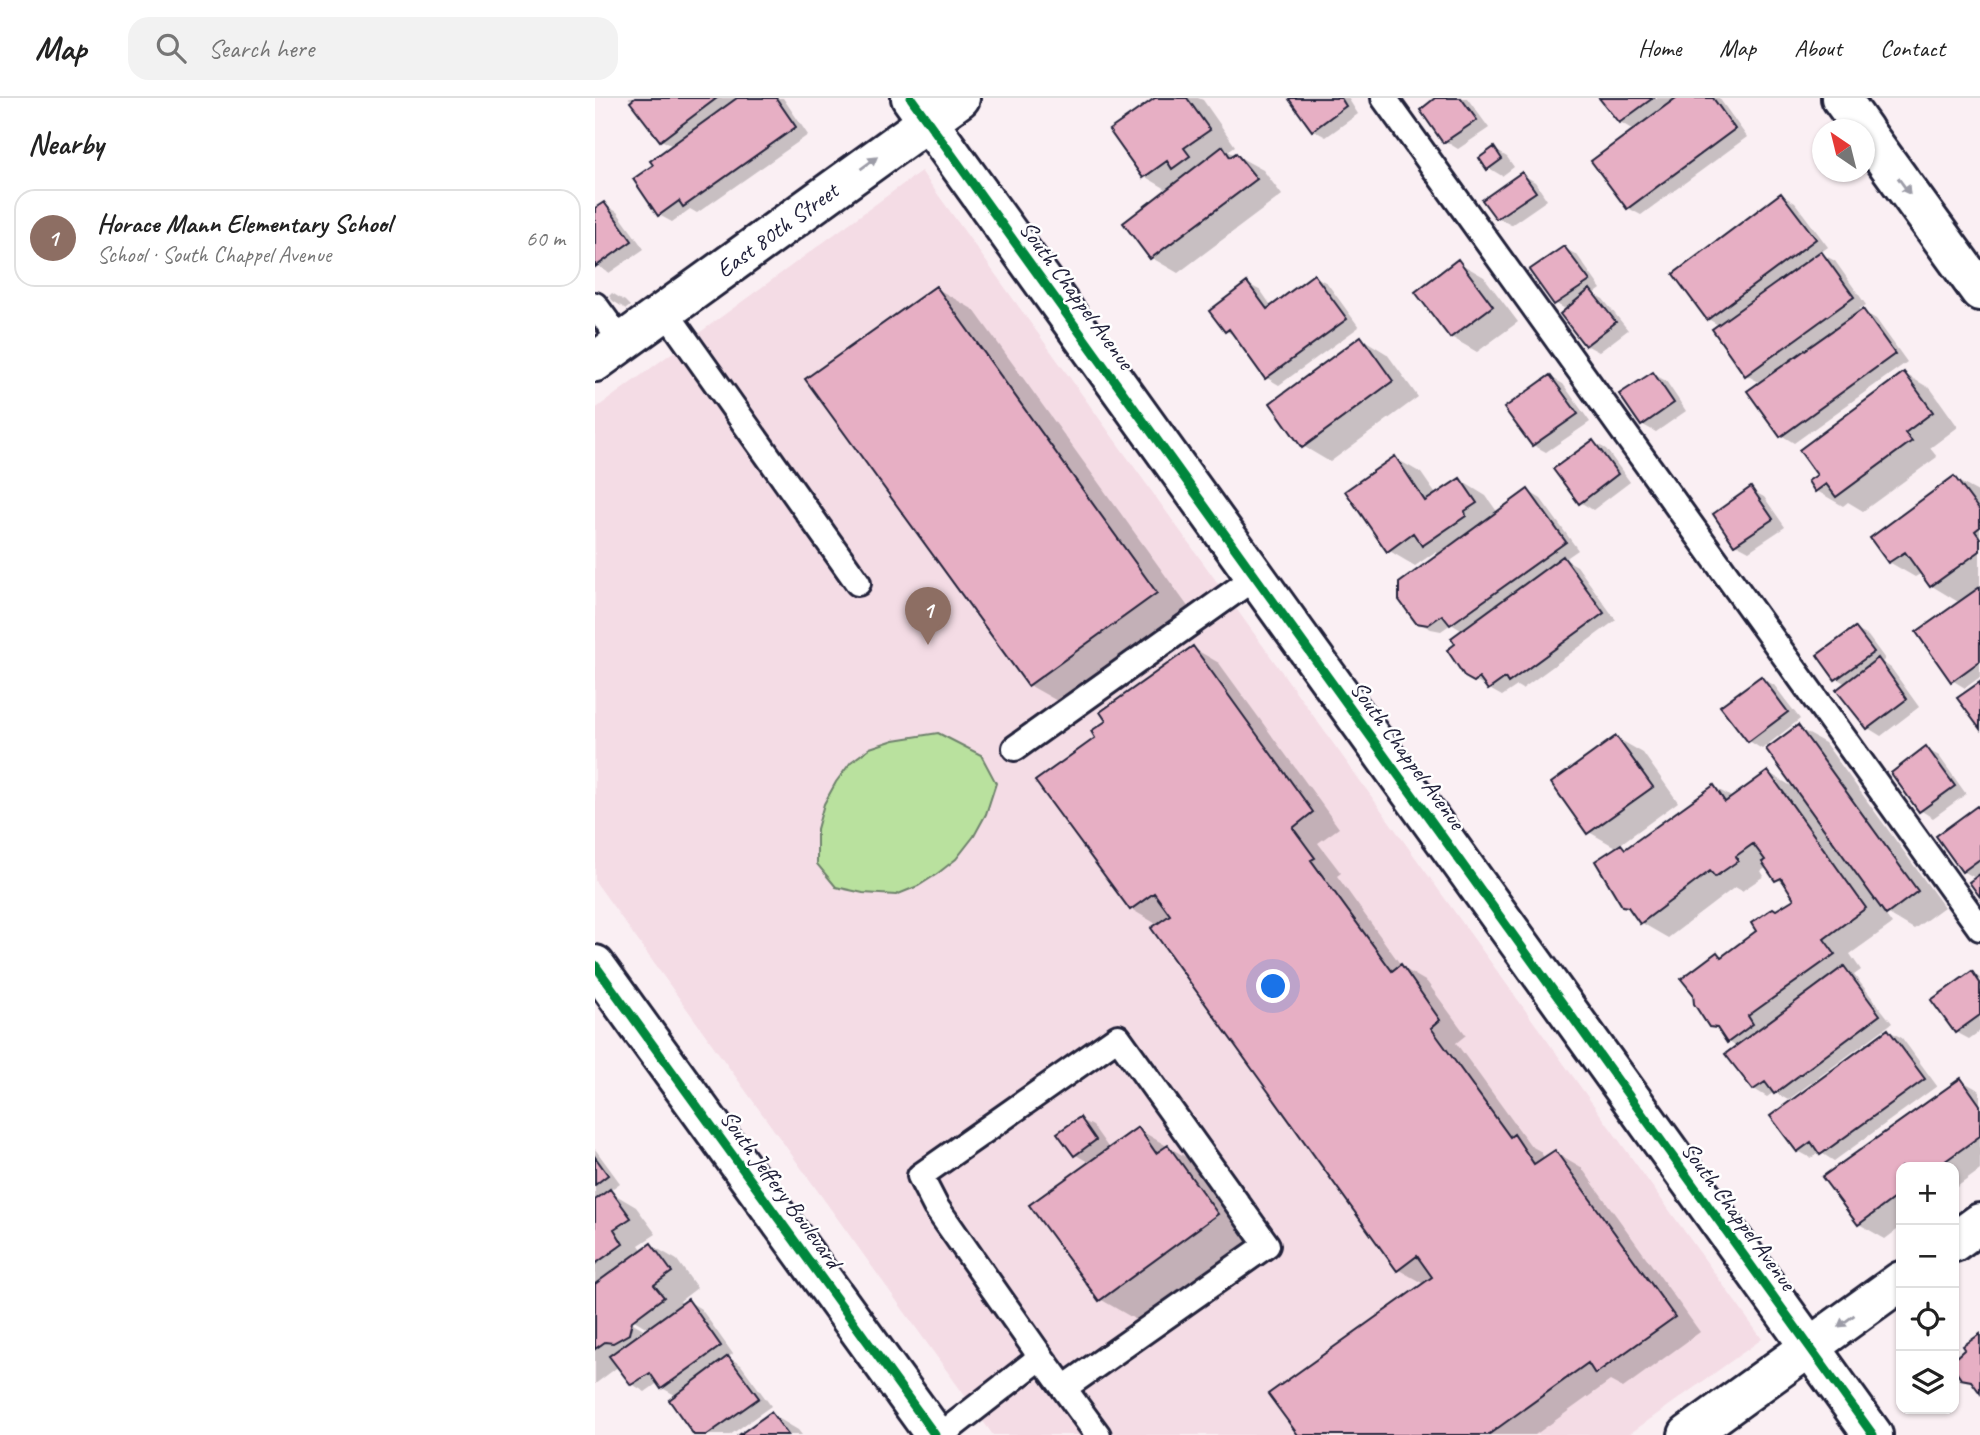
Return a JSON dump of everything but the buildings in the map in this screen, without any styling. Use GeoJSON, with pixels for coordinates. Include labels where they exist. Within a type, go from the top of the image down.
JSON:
{"type":"FeatureCollection","features":[{"type":"Feature","properties":{"kind":"street","name":"East 80th Street"},"geometry":{"type":"LineString","coordinates":[[608,352],[665,311],[919,110],[960,98]]}},
{"type":"Feature","properties":{"kind":"street"},"geometry":{"type":"LineString","coordinates":[[1841,98],[1856,119]]}},
{"type":"Feature","properties":{"kind":"street","name":"South Chappel Avenue"},"geometry":{"type":"LineString","coordinates":[[919,110],[1873,1435]]}},
{"type":"Feature","properties":{"kind":"street"},"geometry":{"type":"LineString","coordinates":[[1875,145],[1980,291]]}},
{"type":"Feature","properties":{"kind":"street","name":"South Jeffery Boulevard"},"geometry":{"type":"LineString","coordinates":[[595,965],[935,1435]]}},
{"type":"Feature","properties":{"kind":"street"},"geometry":{"type":"LineString","coordinates":[[1959,1238],[1980,1223]]}},
{"type":"Feature","properties":{"kind":"street"},"geometry":{"type":"LineString","coordinates":[[1688,1435],[1896,1284]]}},
{"type":"Feature","properties":{"kind":"lane"},"geometry":{"type":"LineString","coordinates":[[1384,98],[1980,928]]}},
{"type":"Feature","properties":{"kind":"lane"},"geometry":{"type":"LineString","coordinates":[[595,305],[608,352]]}},
{"type":"Feature","properties":{"kind":"lane"},"geometry":{"type":"LineString","coordinates":[[665,311],[858,583]]}},
{"type":"Feature","properties":{"kind":"lane"},"geometry":{"type":"LineString","coordinates":[[1015,748],[1255,577]]}},
{"type":"Feature","properties":{"kind":"lane"},"geometry":{"type":"LineString","coordinates":[[1063,1388],[1267,1245],[1118,1037],[920,1176],[936,1207],[1041,1357],[1063,1388],[1097,1435]]}},
{"type":"Feature","properties":{"kind":"lane"},"geometry":{"type":"LineString","coordinates":[[941,1435],[1041,1357]]}},
{"type":"Feature","properties":{"kind":"shaded area"},"geometry":{"type":"Polygon","coordinates":[[[921,171],[1762,1339],[1628,1435],[993,1435],[595,881],[595,409],[921,171]]]}},
{"type":"Feature","properties":{"kind":"green space"},"geometry":{"type":"Polygon","coordinates":[[[938,733],[981,755],[996,783],[986,814],[974,836],[956,859],[937,874],[896,895],[863,893],[836,887],[817,864],[817,829],[824,804],[836,782],[851,762],[870,748],[894,740],[938,733]]]}},
{"type":"Feature","properties":{"kind":"cycle path"},"geometry":{"type":"LineString","coordinates":[[911,98],[1873,1435]]}},
{"type":"Feature","properties":{"kind":"cycle path"},"geometry":{"type":"LineString","coordinates":[[595,965],[935,1435]]}},
{"type":"Feature","properties":{"kind":"place","name":"Horace Mann Elementary School"},"geometry":{"type":"Point","coordinates":[928,645]}}]}
